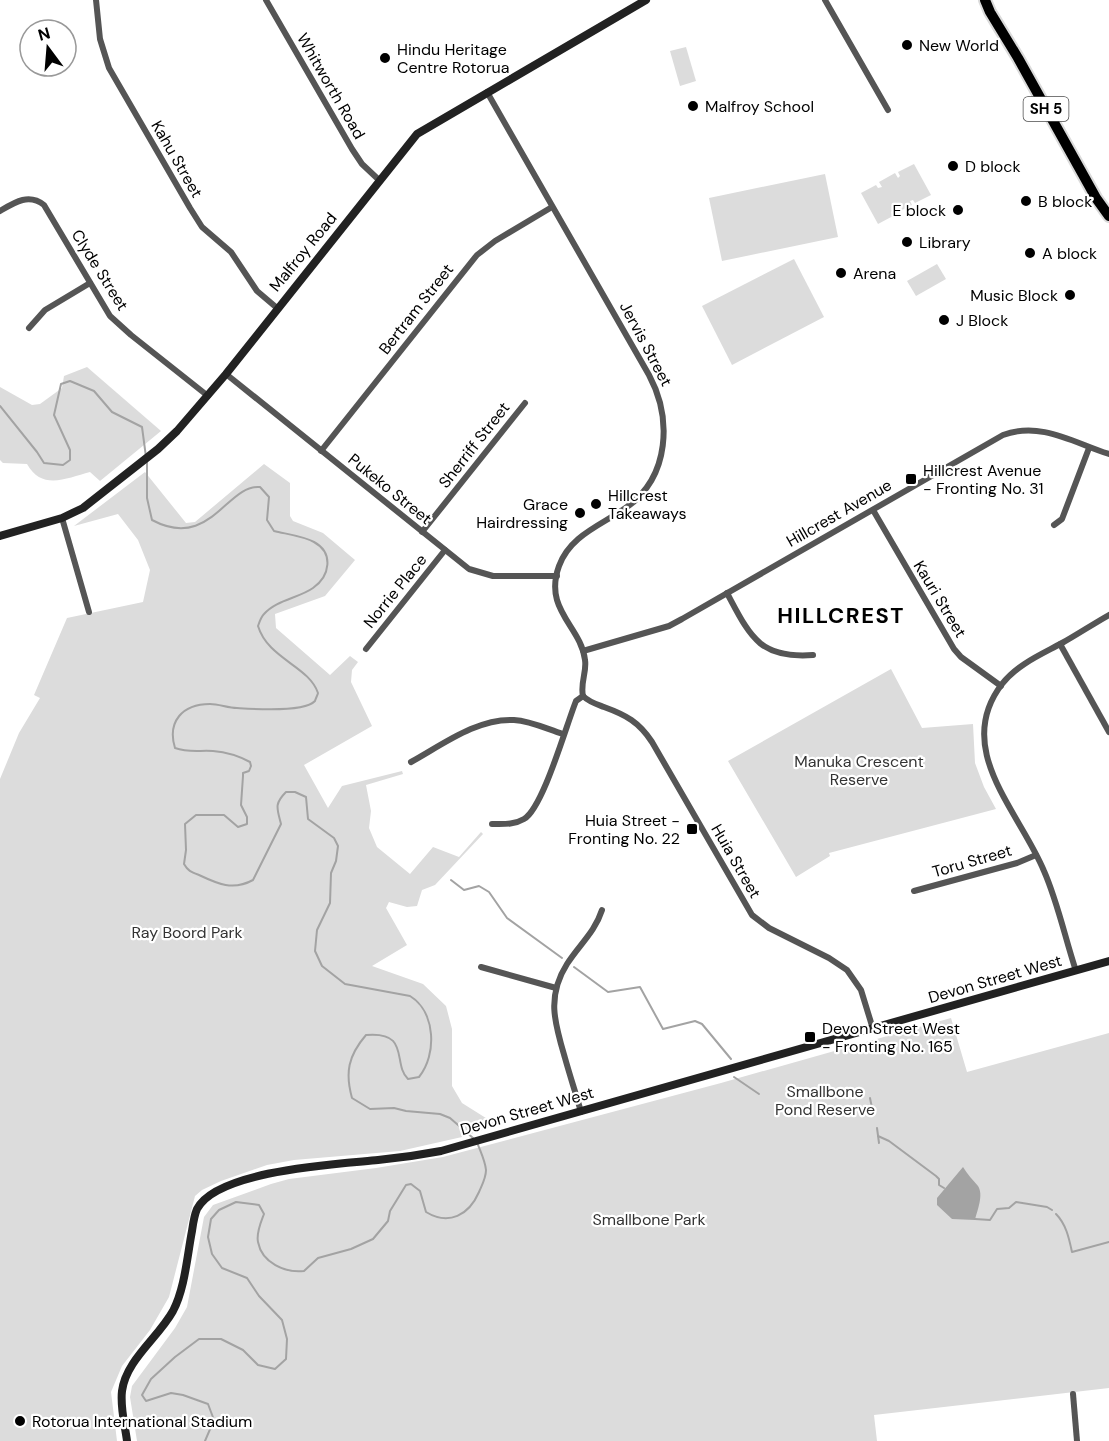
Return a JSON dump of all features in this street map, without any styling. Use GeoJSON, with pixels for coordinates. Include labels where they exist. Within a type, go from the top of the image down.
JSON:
{"type":"FeatureCollection","features":[{"type":"Feature","properties":{"kind":"highway","name":"SH 5"},"geometry":{"type":"LineString","coordinates":[[985,0],[1096,198],[1107,210]]}},
{"type":"Feature","properties":{"kind":"main road","name":"Malfroy Road"},"geometry":{"type":"LineString","coordinates":[[0,536],[62,518],[90,503],[177,431],[226,374],[417,134],[646,0]]}},
{"type":"Feature","properties":{"kind":"main road","name":"Devon Street West"},"geometry":{"type":"LineString","coordinates":[[127,1441],[122,1398],[125,1377],[174,1310],[181,1287],[195,1215],[208,1196],[239,1183],[284,1170],[402,1157],[459,1146],[1109,962]]}},
{"type":"Feature","properties":{"kind":"street","name":"Kahu Street"},"geometry":{"type":"LineString","coordinates":[[96,0],[100,39],[109,68],[190,208],[202,227],[231,252],[257,291],[277,308]]}},
{"type":"Feature","properties":{"kind":"street","name":"Whitworth Road"},"geometry":{"type":"LineString","coordinates":[[266,0],[352,149],[362,164],[379,180]]}},
{"type":"Feature","properties":{"kind":"street"},"geometry":{"type":"LineString","coordinates":[[825,0],[888,110]]}},
{"type":"Feature","properties":{"kind":"street","name":"Jervis Street"},"geometry":{"type":"LineString","coordinates":[[487,92],[656,388],[664,416],[665,432],[659,461],[646,487],[628,506],[581,535],[568,550],[557,576],[556,590],[560,609],[583,651],[586,666],[582,684],[583,696]]}},
{"type":"Feature","properties":{"kind":"street","name":"Clyde Street"},"geometry":{"type":"LineString","coordinates":[[0,211],[31,198],[44,205],[104,307],[119,325],[208,396]]}},
{"type":"Feature","properties":{"kind":"street","name":"Bertram Street"},"geometry":{"type":"LineString","coordinates":[[321,451],[477,255],[495,241],[552,207]]}},
{"type":"Feature","properties":{"kind":"street"},"geometry":{"type":"LineString","coordinates":[[29,327],[45,310],[90,283]]}},
{"type":"Feature","properties":{"kind":"street","name":"Pukeko Street"},"geometry":{"type":"LineString","coordinates":[[226,374],[460,563],[479,573],[493,576],[557,576]]}},
{"type":"Feature","properties":{"kind":"street","name":"Sherriff Street"},"geometry":{"type":"LineString","coordinates":[[422,532],[525,403]]}},
{"type":"Feature","properties":{"kind":"street","name":"Hillcrest Avenue"},"geometry":{"type":"LineString","coordinates":[[583,651],[669,626],[992,441],[1014,431],[1052,433],[1109,454]]}},
{"type":"Feature","properties":{"kind":"street"},"geometry":{"type":"LineString","coordinates":[[1054,525],[1062,519],[1089,448]]}},
{"type":"Feature","properties":{"kind":"street","name":"Kauri Street"},"geometry":{"type":"LineString","coordinates":[[873,510],[948,641],[961,657],[1001,686]]}},
{"type":"Feature","properties":{"kind":"street"},"geometry":{"type":"LineString","coordinates":[[62,518],[89,612]]}},
{"type":"Feature","properties":{"kind":"street","name":"Norrie Place"},"geometry":{"type":"LineString","coordinates":[[366,649],[445,550]]}},
{"type":"Feature","properties":{"kind":"street"},"geometry":{"type":"LineString","coordinates":[[727,593],[750,633],[766,648],[789,656],[813,656]]}},
{"type":"Feature","properties":{"kind":"street"},"geometry":{"type":"LineString","coordinates":[[1076,971],[1049,883],[988,762],[985,743],[986,718],[1001,686],[1017,669],[1027,661],[1109,615]]}},
{"type":"Feature","properties":{"kind":"street"},"geometry":{"type":"LineString","coordinates":[[1060,644],[1109,732]]}},
{"type":"Feature","properties":{"kind":"street"},"geometry":{"type":"LineString","coordinates":[[492,824],[516,823],[532,813],[543,792],[576,701],[583,696]]}},
{"type":"Feature","properties":{"kind":"street","name":"Huia Street"},"geometry":{"type":"LineString","coordinates":[[583,696],[589,701],[624,714],[639,724],[652,742],[752,915],[769,928],[830,958],[847,970],[861,990],[873,1029]]}},
{"type":"Feature","properties":{"kind":"street"},"geometry":{"type":"LineString","coordinates":[[411,762],[473,728],[500,720],[526,722],[563,734]]}},
{"type":"Feature","properties":{"kind":"street","name":"Toru Street"},"geometry":{"type":"LineString","coordinates":[[914,891],[1017,863],[1036,855]]}},
{"type":"Feature","properties":{"kind":"street"},"geometry":{"type":"LineString","coordinates":[[581,1112],[557,1029],[554,1014],[556,988],[567,964],[597,925],[603,910]]}},
{"type":"Feature","properties":{"kind":"street"},"geometry":{"type":"LineString","coordinates":[[481,967],[556,988]]}},
{"type":"Feature","properties":{"kind":"street"},"geometry":{"type":"LineString","coordinates":[[1073,1394],[1077,1441]]}},
{"type":"Feature","properties":{"kind":"green space"},"geometry":{"type":"Polygon","coordinates":[[[686,47],[696,81],[680,86],[670,51],[686,47]]]}},
{"type":"Feature","properties":{"kind":"green space"},"geometry":{"type":"Polygon","coordinates":[[[914,164],[931,195],[915,203],[913,200],[910,201],[912,205],[896,213],[895,210],[891,212],[893,216],[878,224],[861,193],[876,185],[878,188],[882,187],[879,182],[895,173],[898,178],[900,176],[898,172],[914,164]]]}},
{"type":"Feature","properties":{"kind":"green space"},"geometry":{"type":"Polygon","coordinates":[[[825,174],[838,237],[722,261],[709,198],[825,174]]]}},
{"type":"Feature","properties":{"kind":"green space"},"geometry":{"type":"Polygon","coordinates":[[[794,259],[824,317],[732,365],[702,306],[794,259]]]}},
{"type":"Feature","properties":{"kind":"green space"},"geometry":{"type":"Polygon","coordinates":[[[937,264],[946,279],[916,296],[907,281],[937,264]]]}},
{"type":"Feature","properties":{"kind":"green space"},"geometry":{"type":"Polygon","coordinates":[[[87,367],[161,431],[100,481],[90,472],[64,479],[47,480],[33,472],[27,464],[3,463],[0,460],[0,387],[32,405],[40,404],[62,388],[64,376],[87,367]]]}},
{"type":"Feature","properties":{"kind":"green space","name":"Ray Boord Park"},"geometry":{"type":"Polygon","coordinates":[[[264,464],[290,483],[290,516],[293,521],[323,533],[355,560],[325,596],[275,614],[276,628],[330,675],[350,656],[358,662],[352,670],[351,682],[372,726],[304,765],[328,808],[342,786],[402,771],[403,774],[366,785],[371,811],[369,828],[377,847],[410,874],[433,847],[459,857],[481,832],[483,834],[435,885],[422,890],[417,906],[407,907],[389,902],[386,908],[407,945],[372,966],[423,984],[446,1006],[452,1029],[452,1086],[462,1103],[497,1125],[462,1137],[400,1151],[294,1160],[267,1165],[202,1190],[195,1196],[169,1297],[150,1330],[122,1366],[111,1392],[117,1441],[0,1441],[0,779],[19,733],[40,698],[34,695],[67,618],[143,602],[150,570],[138,540],[118,514],[74,526],[145,472],[186,523],[195,522],[264,464]]]}},
{"type":"Feature","properties":{"kind":"green space","name":"Manuka Crescent Reserve"},"geometry":{"type":"Polygon","coordinates":[[[891,669],[922,728],[973,724],[975,763],[996,809],[829,853],[830,856],[796,877],[728,761],[891,669]]]}},
{"type":"Feature","properties":{"kind":"green space"},"geometry":{"type":"Polygon","coordinates":[[[951,1018],[967,1072],[1109,1033],[1109,1388],[874,1415],[877,1441],[137,1441],[130,1397],[132,1386],[175,1328],[187,1307],[204,1217],[213,1205],[289,1179],[443,1157],[721,1083],[951,1018]]]}},
{"type":"Feature","properties":{"kind":"shaded area"},"geometry":{"type":"Polygon","coordinates":[[[963,1167],[980,1190],[980,1203],[975,1220],[952,1219],[937,1205],[937,1198],[963,1167]]]}},
{"type":"Feature","properties":{"kind":"waterway"},"geometry":{"type":"LineString","coordinates":[[0,406],[44,463],[63,465],[70,460],[70,450],[54,415],[61,384],[70,381],[94,391],[112,412],[142,427],[146,457]]}},
{"type":"Feature","properties":{"kind":"waterway"},"geometry":{"type":"LineString","coordinates":[[147,462],[147,498],[152,520],[172,527],[189,528],[215,514],[237,495],[248,489],[260,487],[269,497],[267,520],[274,531],[314,542],[325,552],[327,558],[326,571],[319,583],[269,609],[258,626],[270,647],[313,684],[318,693],[315,701],[309,705],[290,709],[200,705],[185,711],[175,723],[173,730],[175,748],[227,753],[250,762],[251,766],[249,771],[243,773],[241,805],[247,817],[247,824],[238,827],[224,815],[196,815],[185,824],[184,864],[192,872],[226,885],[239,885],[253,880],[281,824],[278,803],[286,792],[295,792],[306,797],[308,819],[334,838],[338,846],[336,861],[331,873],[330,903],[317,930],[315,951],[322,966],[345,984],[410,996],[425,1012],[431,1034],[431,1046],[425,1068],[419,1077],[408,1079],[403,1073],[395,1043],[380,1035],[366,1035],[355,1050],[350,1065],[349,1081],[352,1098],[370,1109],[394,1108],[440,1114],[450,1118],[473,1138]]}},
{"type":"Feature","properties":{"kind":"waterway"},"geometry":{"type":"LineString","coordinates":[[451,880],[464,890],[479,886],[489,892],[507,918],[562,958]]}},
{"type":"Feature","properties":{"kind":"waterway"},"geometry":{"type":"LineString","coordinates":[[574,967],[608,992],[640,987],[663,1029],[695,1021],[702,1024],[731,1059]]}},
{"type":"Feature","properties":{"kind":"waterway"},"geometry":{"type":"LineString","coordinates":[[734,1077],[759,1094]]}},
{"type":"Feature","properties":{"kind":"waterway"},"geometry":{"type":"LineString","coordinates":[[870,1098],[873,1113]]}},
{"type":"Feature","properties":{"kind":"waterway"},"geometry":{"type":"LineString","coordinates":[[877,1128],[879,1143]]}},
{"type":"Feature","properties":{"kind":"waterway"},"geometry":{"type":"LineString","coordinates":[[878,1136],[889,1141],[936,1176],[939,1179],[939,1185],[944,1188]]}},
{"type":"Feature","properties":{"kind":"waterway"},"geometry":{"type":"LineString","coordinates":[[205,1441],[214,1420],[208,1404],[171,1393],[146,1401],[142,1395],[151,1379],[199,1339],[221,1339],[243,1350],[258,1365],[275,1369],[286,1359],[287,1339],[282,1320],[259,1296],[247,1278],[222,1268],[212,1254],[208,1237],[211,1219],[219,1210],[236,1202],[259,1205],[264,1214],[258,1239],[264,1256],[282,1268],[304,1271],[318,1258],[351,1249],[373,1239],[388,1221],[390,1211],[406,1185],[411,1184],[420,1191],[426,1212],[434,1216],[450,1218],[464,1212],[475,1200],[485,1176],[485,1163],[477,1142]]}},
{"type":"Feature","properties":{"kind":"waterway"},"geometry":{"type":"LineString","coordinates":[[975,1219],[990,1220],[997,1209],[1009,1208],[1016,1202],[1047,1207],[1052,1210]]}},
{"type":"Feature","properties":{"kind":"waterway"},"geometry":{"type":"LineString","coordinates":[[1056,1214],[1065,1227],[1072,1252],[1109,1242]]}},
{"type":"Feature","properties":{"kind":"place","name":"New World"},"geometry":{"type":"Point","coordinates":[907,45]}},
{"type":"Feature","properties":{"kind":"place","name":"Hindu Heritage Centre Rotorua"},"geometry":{"type":"Point","coordinates":[385,58]}},
{"type":"Feature","properties":{"kind":"place","name":"Malfroy School"},"geometry":{"type":"Point","coordinates":[693,106]}},
{"type":"Feature","properties":{"kind":"place","name":"D block"},"geometry":{"type":"Point","coordinates":[953,166]}},
{"type":"Feature","properties":{"kind":"place","name":"B block"},"geometry":{"type":"Point","coordinates":[1026,201]}},
{"type":"Feature","properties":{"kind":"place","name":"E block"},"geometry":{"type":"Point","coordinates":[958,210]}},
{"type":"Feature","properties":{"kind":"place","name":"Library"},"geometry":{"type":"Point","coordinates":[907,242]}},
{"type":"Feature","properties":{"kind":"place","name":"A block"},"geometry":{"type":"Point","coordinates":[1030,253]}},
{"type":"Feature","properties":{"kind":"place","name":"Arena"},"geometry":{"type":"Point","coordinates":[841,273]}},
{"type":"Feature","properties":{"kind":"place","name":"Music Block"},"geometry":{"type":"Point","coordinates":[1070,295]}},
{"type":"Feature","properties":{"kind":"place","name":"J Block"},"geometry":{"type":"Point","coordinates":[944,320]}},
{"type":"Feature","properties":{"kind":"place","name":"Hillcrest Avenue - Fronting No. 31"},"geometry":{"type":"Point","coordinates":[911,479]}},
{"type":"Feature","properties":{"kind":"place","name":"Hillcrest Takeaways"},"geometry":{"type":"Point","coordinates":[596,504]}},
{"type":"Feature","properties":{"kind":"place","name":"Grace Hairdressing"},"geometry":{"type":"Point","coordinates":[580,513]}},
{"type":"Feature","properties":{"kind":"place","name":"Huia Street - Fronting No. 22"},"geometry":{"type":"Point","coordinates":[692,829]}},
{"type":"Feature","properties":{"kind":"place","name":"Devon Street West - Fronting No. 165"},"geometry":{"type":"Point","coordinates":[810,1037]}},
{"type":"Feature","properties":{"kind":"place","name":"Rotorua International Stadium"},"geometry":{"type":"Point","coordinates":[20,1421]}},
{"type":"Feature","properties":{"kind":"district","name":"HILLCREST"},"geometry":{"type":"Point","coordinates":[841,615]}},
{"type":"Feature","properties":{"kind":"park label","name":"Smallbone Pond Reserve"},"geometry":{"type":"Point","coordinates":[825,1100]}},
{"type":"Feature","properties":{"kind":"park label","name":"Smallbone Park"},"geometry":{"type":"Point","coordinates":[649,1219]}}]}
